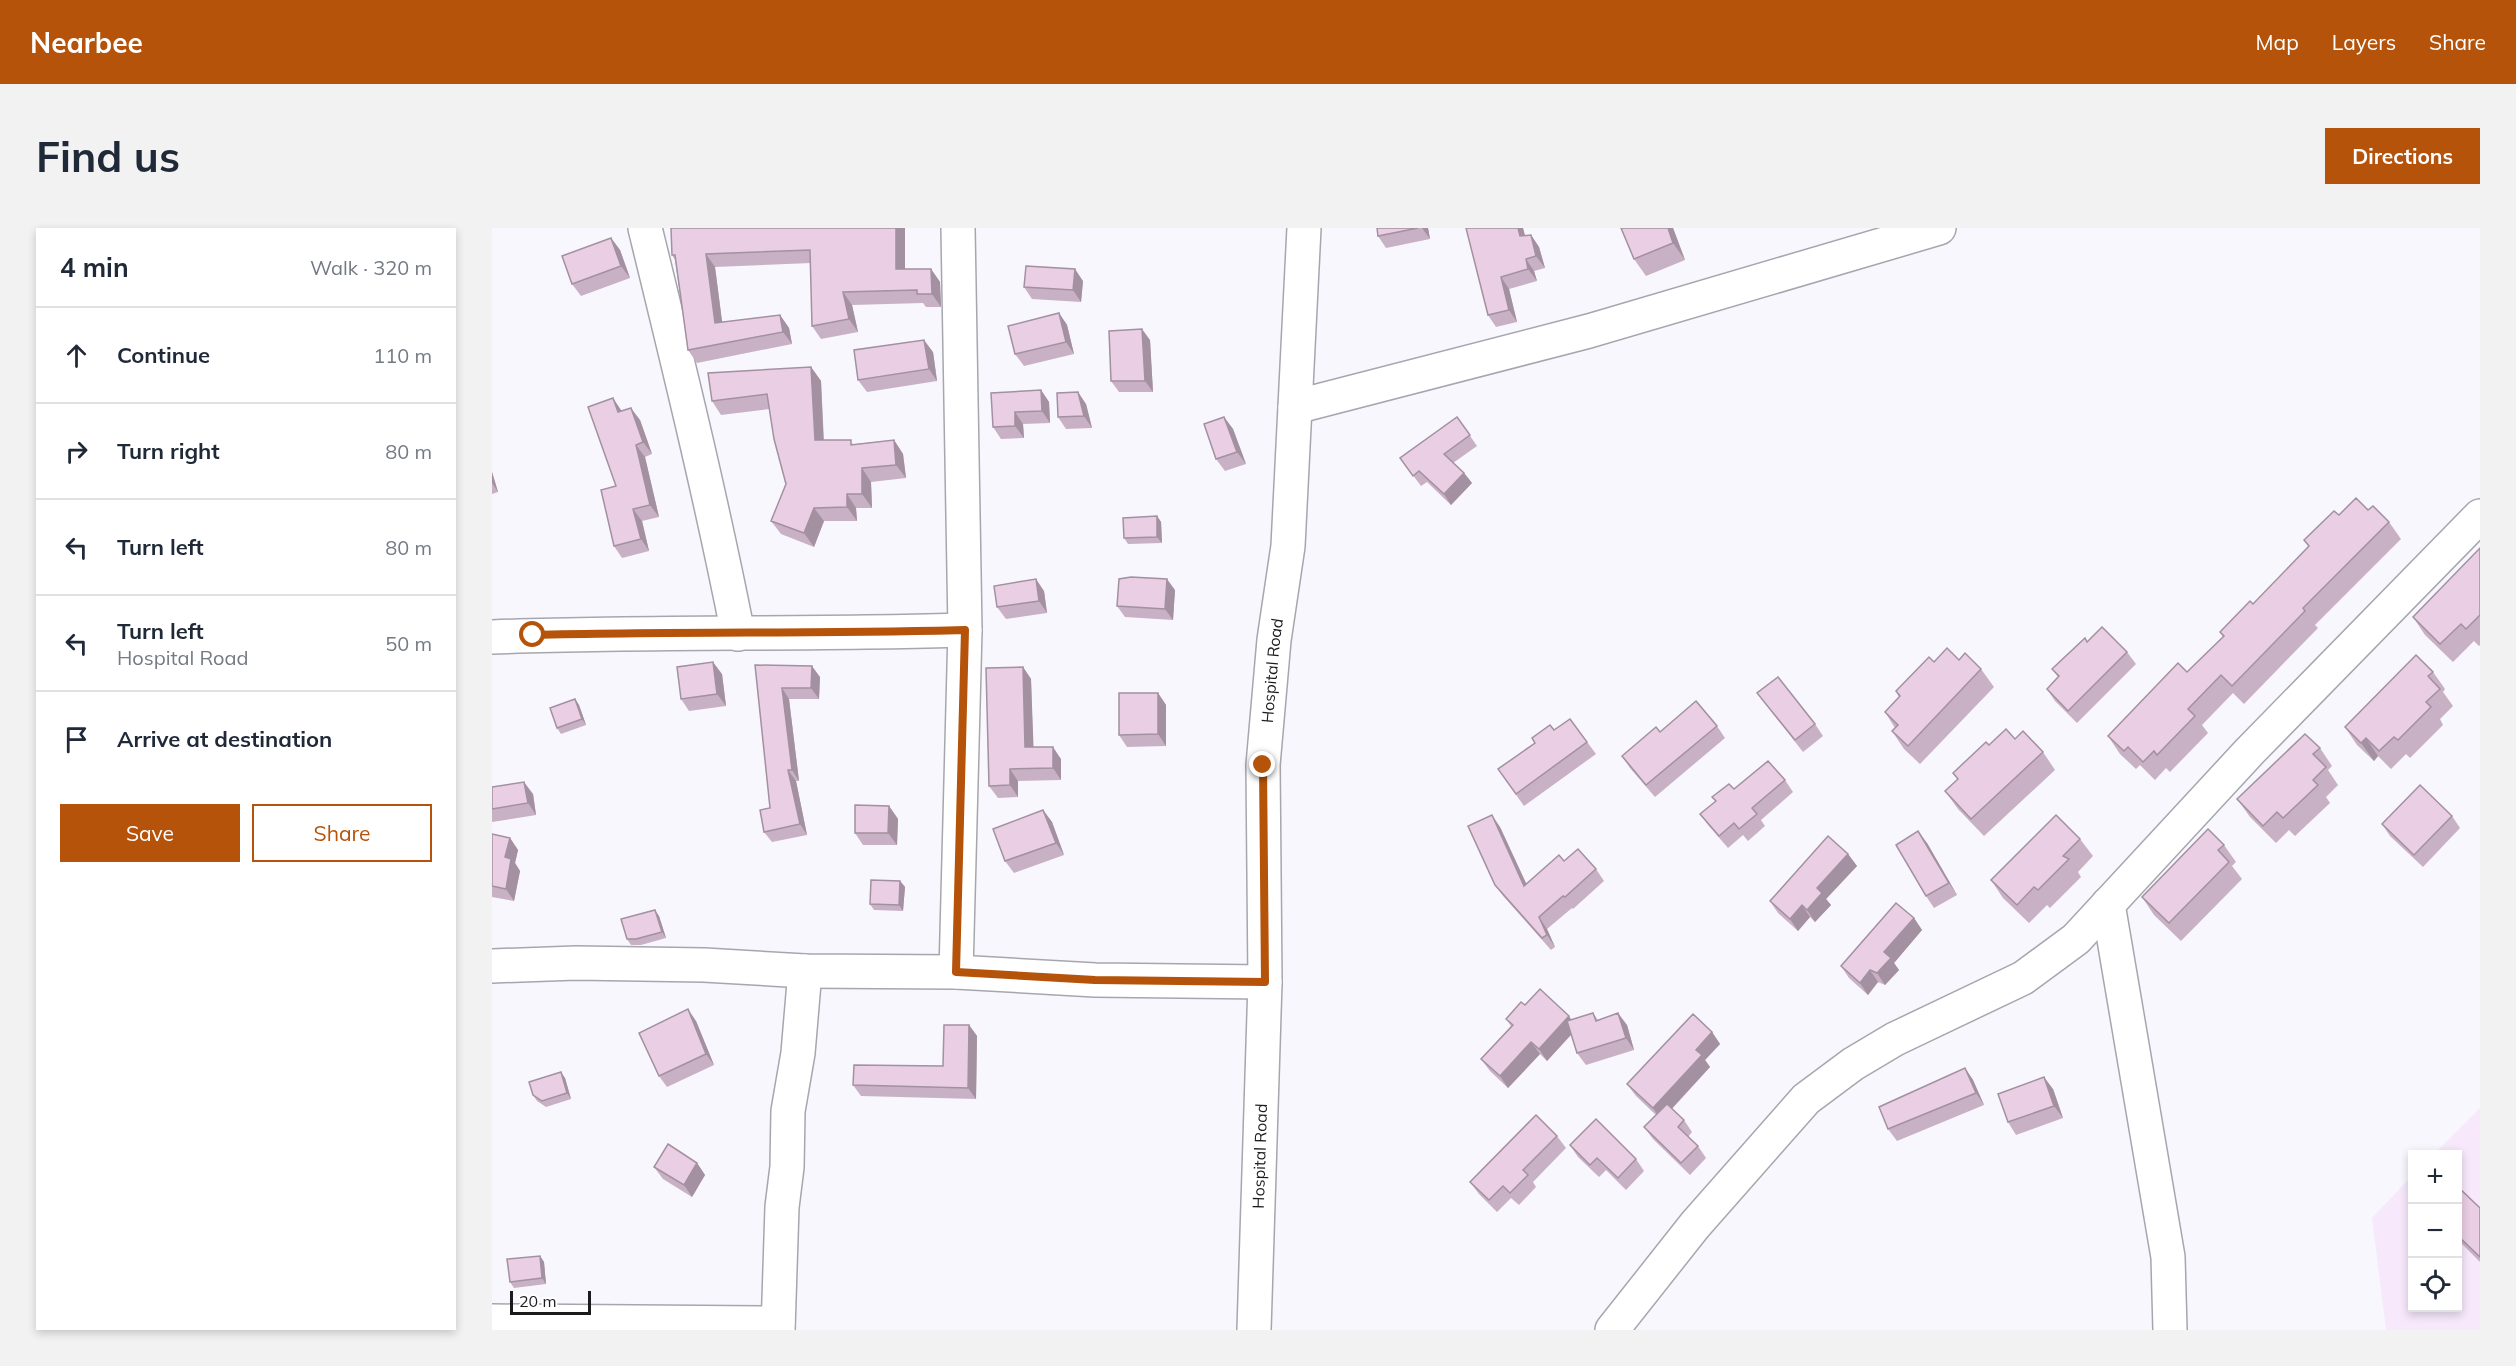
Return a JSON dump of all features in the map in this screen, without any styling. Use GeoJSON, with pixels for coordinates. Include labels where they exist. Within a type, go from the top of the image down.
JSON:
{"type":"FeatureCollection","features":[{"type":"Feature","properties":{"kind":"street"},"geometry":{"type":"LineString","coordinates":[[645,228],[679,374],[696,433],[738,634]]}},
{"type":"Feature","properties":{"kind":"street"},"geometry":{"type":"LineString","coordinates":[[956,972],[965,630],[958,228]]}},
{"type":"Feature","properties":{"kind":"street","name":"Hospital Road"},"geometry":{"type":"LineString","coordinates":[[1254,1330],[1265,982],[1263,765],[1274,640],[1288,546],[1304,228]]}},
{"type":"Feature","properties":{"kind":"street"},"geometry":{"type":"LineString","coordinates":[[1295,407],[1589,332],[1939,228]]}},
{"type":"Feature","properties":{"kind":"street"},"geometry":{"type":"LineString","coordinates":[[1612,1330],[1695,1226],[1806,1099],[1853,1064],[1896,1039],[2023,978],[2076,939],[2250,751],[2480,516]]}},
{"type":"Feature","properties":{"kind":"street"},"geometry":{"type":"LineString","coordinates":[[492,637],[639,632],[738,634],[965,630]]}},
{"type":"Feature","properties":{"kind":"street"},"geometry":{"type":"LineString","coordinates":[[2108,904],[2168,1257],[2170,1330]]}},
{"type":"Feature","properties":{"kind":"street"},"geometry":{"type":"LineString","coordinates":[[492,966],[576,963],[704,965],[805,971],[956,972],[1095,980],[1265,982]]}},
{"type":"Feature","properties":{"kind":"street"},"geometry":{"type":"LineString","coordinates":[[492,1321],[778,1327],[788,1111],[798,1053],[805,971]]}},
{"type":"Feature","properties":{"kind":"shaded area"},"geometry":{"type":"Polygon","coordinates":[[[2480,1108],[2480,1330],[2386,1330],[2372,1218],[2408,1180],[2408,1312],[2462,1312],[2462,1150],[2438,1150],[2480,1108]]]}},
{"type":"Feature","properties":{"kind":"building"},"geometry":{"type":"Polygon","coordinates":[[[671,228],[896,228],[896,269],[931,269],[932,294],[917,294],[917,290],[843,292],[849,319],[812,326],[810,250],[706,254],[715,323],[780,315],[783,332],[688,350],[675,255],[672,255],[671,228]]]}},
{"type":"Feature","properties":{"kind":"building"},"geometry":{"type":"Polygon","coordinates":[[[1377,228],[1418,228],[1378,236],[1377,228]]]}},
{"type":"Feature","properties":{"kind":"building"},"geometry":{"type":"Polygon","coordinates":[[[1466,228],[1518,228],[1520,236],[1531,235],[1536,256],[1526,259],[1528,269],[1501,277],[1509,310],[1488,315],[1466,228]]]}},
{"type":"Feature","properties":{"kind":"building"},"geometry":{"type":"Polygon","coordinates":[[[1621,228],[1668,228],[1673,243],[1634,259],[1621,228]]]}},
{"type":"Feature","properties":{"kind":"building"},"geometry":{"type":"Polygon","coordinates":[[[611,238],[621,266],[572,284],[562,256],[611,238]]]}},
{"type":"Feature","properties":{"kind":"building"},"geometry":{"type":"Polygon","coordinates":[[[1026,266],[1075,269],[1073,290],[1024,287],[1026,266]]]}},
{"type":"Feature","properties":{"kind":"building"},"geometry":{"type":"Polygon","coordinates":[[[1059,313],[1066,342],[1015,354],[1008,326],[1059,313]]]}},
{"type":"Feature","properties":{"kind":"building"},"geometry":{"type":"Polygon","coordinates":[[[1142,329],[1145,381],[1111,381],[1109,331],[1142,329]]]}},
{"type":"Feature","properties":{"kind":"building"},"geometry":{"type":"Polygon","coordinates":[[[924,340],[929,369],[858,380],[854,350],[924,340]]]}},
{"type":"Feature","properties":{"kind":"building"},"geometry":{"type":"Polygon","coordinates":[[[811,367],[815,440],[851,440],[851,445],[894,440],[896,465],[862,468],[862,494],[847,494],[847,507],[814,508],[804,533],[771,521],[786,484],[774,439],[767,394],[712,401],[708,373],[811,367]]]}},
{"type":"Feature","properties":{"kind":"building"},"geometry":{"type":"Polygon","coordinates":[[[1041,390],[1042,411],[1015,412],[1015,426],[993,427],[991,393],[1041,390]]]}},
{"type":"Feature","properties":{"kind":"building"},"geometry":{"type":"Polygon","coordinates":[[[1078,392],[1084,416],[1058,417],[1057,393],[1078,392]]]}},
{"type":"Feature","properties":{"kind":"building"},"geometry":{"type":"Polygon","coordinates":[[[613,398],[618,412],[631,408],[643,442],[636,445],[650,505],[633,509],[641,539],[614,546],[601,490],[616,486],[588,407],[613,398]]]}},
{"type":"Feature","properties":{"kind":"building"},"geometry":{"type":"Polygon","coordinates":[[[1224,417],[1237,452],[1216,459],[1204,424],[1224,417]]]}},
{"type":"Feature","properties":{"kind":"building"},"geometry":{"type":"Polygon","coordinates":[[[1457,417],[1470,435],[1444,454],[1464,473],[1444,494],[1419,471],[1413,476],[1400,458],[1457,417]]]}},
{"type":"Feature","properties":{"kind":"building"},"geometry":{"type":"Polygon","coordinates":[[[2356,498],[2368,510],[2373,506],[2389,522],[2303,608],[2305,611],[2232,686],[2221,675],[2188,709],[2195,716],[2157,755],[2154,751],[2143,762],[2128,747],[2124,751],[2108,736],[2178,663],[2187,672],[2224,636],[2220,632],[2250,601],[2253,604],[2309,546],[2304,540],[2334,511],[2339,515],[2356,498]]]}},
{"type":"Feature","properties":{"kind":"building"},"geometry":{"type":"Polygon","coordinates":[[[1157,516],[1157,537],[1124,538],[1123,518],[1157,516]]]}},
{"type":"Feature","properties":{"kind":"building"},"geometry":{"type":"Polygon","coordinates":[[[2480,548],[2480,615],[2466,629],[2461,624],[2440,644],[2413,617],[2480,548]]]}},
{"type":"Feature","properties":{"kind":"building"},"geometry":{"type":"Polygon","coordinates":[[[1131,577],[1167,579],[1165,609],[1117,606],[1119,579],[1131,577]]]}},
{"type":"Feature","properties":{"kind":"building"},"geometry":{"type":"Polygon","coordinates":[[[1036,579],[1039,601],[997,607],[994,586],[1036,579]]]}},
{"type":"Feature","properties":{"kind":"building"},"geometry":{"type":"Polygon","coordinates":[[[2102,627],[2127,652],[2068,711],[2047,689],[2059,676],[2052,669],[2085,638],[2087,642],[2102,627]]]}},
{"type":"Feature","properties":{"kind":"building"},"geometry":{"type":"Polygon","coordinates":[[[1947,648],[1959,660],[1965,653],[1981,669],[1908,746],[1892,731],[1898,725],[1885,712],[1900,696],[1896,691],[1929,657],[1934,662],[1947,648]]]}},
{"type":"Feature","properties":{"kind":"building"},"geometry":{"type":"Polygon","coordinates":[[[2416,655],[2433,672],[2428,676],[2440,689],[2426,702],[2431,707],[2398,740],[2394,737],[2379,751],[2366,738],[2361,743],[2345,727],[2416,655]]]}},
{"type":"Feature","properties":{"kind":"building"},"geometry":{"type":"Polygon","coordinates":[[[713,662],[717,694],[681,699],[677,667],[713,662]]]}},
{"type":"Feature","properties":{"kind":"building"},"geometry":{"type":"Polygon","coordinates":[[[755,665],[812,666],[811,688],[782,688],[792,770],[788,770],[800,824],[764,832],[760,810],[770,808],[755,665]]]}},
{"type":"Feature","properties":{"kind":"building"},"geometry":{"type":"Polygon","coordinates":[[[1023,667],[1025,747],[1053,747],[1053,768],[1010,769],[1010,785],[989,786],[986,668],[1023,667]]]}},
{"type":"Feature","properties":{"kind":"building"},"geometry":{"type":"Polygon","coordinates":[[[1778,677],[1815,724],[1795,740],[1757,693],[1778,677]]]}},
{"type":"Feature","properties":{"kind":"building"},"geometry":{"type":"Polygon","coordinates":[[[1119,693],[1158,693],[1158,734],[1119,735],[1119,693]]]}},
{"type":"Feature","properties":{"kind":"building"},"geometry":{"type":"Polygon","coordinates":[[[575,699],[582,719],[557,728],[550,708],[575,699]]]}},
{"type":"Feature","properties":{"kind":"building"},"geometry":{"type":"Polygon","coordinates":[[[1696,701],[1717,726],[1646,785],[1622,756],[1656,727],[1660,732],[1696,701]]]}},
{"type":"Feature","properties":{"kind":"building"},"geometry":{"type":"Polygon","coordinates":[[[1570,719],[1587,742],[1516,794],[1498,769],[1535,743],[1532,738],[1550,725],[1554,730],[1570,719]]]}},
{"type":"Feature","properties":{"kind":"building"},"geometry":{"type":"Polygon","coordinates":[[[2006,729],[2015,739],[2023,731],[2043,752],[1971,819],[1945,791],[1958,779],[1953,773],[1986,742],[1989,745],[2006,729]]]}},
{"type":"Feature","properties":{"kind":"building"},"geometry":{"type":"Polygon","coordinates":[[[2305,734],[2320,748],[2313,754],[2326,767],[2313,780],[2318,785],[2283,818],[2277,812],[2263,826],[2237,799],[2305,734]]]}},
{"type":"Feature","properties":{"kind":"building"},"geometry":{"type":"Polygon","coordinates":[[[1768,761],[1785,780],[1752,808],[1757,814],[1739,829],[1734,823],[1719,836],[1700,814],[1716,801],[1712,797],[1729,784],[1734,789],[1768,761]]]}},
{"type":"Feature","properties":{"kind":"building"},"geometry":{"type":"Polygon","coordinates":[[[524,782],[528,803],[492,809],[492,787],[524,782]]]}},
{"type":"Feature","properties":{"kind":"building"},"geometry":{"type":"Polygon","coordinates":[[[2420,785],[2452,816],[2414,855],[2382,824],[2420,785]]]}},
{"type":"Feature","properties":{"kind":"building"},"geometry":{"type":"Polygon","coordinates":[[[855,805],[889,806],[888,833],[855,833],[855,805]]]}},
{"type":"Feature","properties":{"kind":"building"},"geometry":{"type":"Polygon","coordinates":[[[1043,810],[1056,843],[1005,861],[993,829],[1043,810]]]}},
{"type":"Feature","properties":{"kind":"building"},"geometry":{"type":"Polygon","coordinates":[[[1492,815],[1524,886],[1559,855],[1564,861],[1578,849],[1596,869],[1539,917],[1547,935],[1542,938],[1495,885],[1468,826],[1492,815]]]}},
{"type":"Feature","properties":{"kind":"building"},"geometry":{"type":"Polygon","coordinates":[[[2056,815],[2080,839],[2063,856],[2069,859],[2038,890],[2034,887],[2017,905],[1991,880],[2056,815]]]}},
{"type":"Feature","properties":{"kind":"building"},"geometry":{"type":"Polygon","coordinates":[[[2208,829],[2224,845],[2218,850],[2229,862],[2169,923],[2142,897],[2208,829]]]}},
{"type":"Feature","properties":{"kind":"building"},"geometry":{"type":"Polygon","coordinates":[[[1918,831],[1949,883],[1926,896],[1896,845],[1918,831]]]}},
{"type":"Feature","properties":{"kind":"building"},"geometry":{"type":"Polygon","coordinates":[[[492,834],[510,838],[505,857],[511,859],[506,889],[492,886],[492,834]]]}},
{"type":"Feature","properties":{"kind":"building"},"geometry":{"type":"Polygon","coordinates":[[[1828,836],[1848,854],[1817,888],[1822,893],[1807,910],[1802,905],[1790,919],[1770,901],[1828,836]]]}},
{"type":"Feature","properties":{"kind":"building"},"geometry":{"type":"Polygon","coordinates":[[[871,880],[900,881],[899,905],[870,904],[871,880]]]}},
{"type":"Feature","properties":{"kind":"building"},"geometry":{"type":"Polygon","coordinates":[[[1896,903],[1914,918],[1884,952],[1891,958],[1877,973],[1870,970],[1860,983],[1841,966],[1896,903]]]}},
{"type":"Feature","properties":{"kind":"building"},"geometry":{"type":"Polygon","coordinates":[[[655,910],[662,932],[627,939],[621,919],[655,910]]]}},
{"type":"Feature","properties":{"kind":"building"},"geometry":{"type":"Polygon","coordinates":[[[1540,989],[1569,1016],[1539,1049],[1531,1042],[1500,1076],[1481,1059],[1513,1025],[1506,1019],[1521,1002],[1525,1005],[1540,989]]]}},
{"type":"Feature","properties":{"kind":"building"},"geometry":{"type":"Polygon","coordinates":[[[688,1009],[706,1054],[659,1076],[639,1033],[688,1009]]]}},
{"type":"Feature","properties":{"kind":"building"},"geometry":{"type":"Polygon","coordinates":[[[1593,1013],[1596,1021],[1618,1013],[1626,1038],[1577,1053],[1567,1021],[1593,1013]]]}},
{"type":"Feature","properties":{"kind":"building"},"geometry":{"type":"Polygon","coordinates":[[[1693,1014],[1712,1032],[1696,1050],[1702,1055],[1653,1108],[1627,1084],[1693,1014]]]}},
{"type":"Feature","properties":{"kind":"building"},"geometry":{"type":"Polygon","coordinates":[[[944,1025],[969,1025],[968,1088],[853,1085],[854,1065],[943,1066],[944,1025]]]}},
{"type":"Feature","properties":{"kind":"building"},"geometry":{"type":"Polygon","coordinates":[[[1965,1068],[1976,1093],[1888,1129],[1879,1107],[1965,1068]]]}},
{"type":"Feature","properties":{"kind":"building"},"geometry":{"type":"Polygon","coordinates":[[[561,1072],[567,1093],[542,1101],[533,1095],[529,1082],[561,1072]]]}},
{"type":"Feature","properties":{"kind":"building"},"geometry":{"type":"Polygon","coordinates":[[[2044,1077],[2054,1106],[2008,1122],[1998,1094],[2044,1077]]]}},
{"type":"Feature","properties":{"kind":"building"},"geometry":{"type":"Polygon","coordinates":[[[1667,1104],[1684,1120],[1678,1127],[1698,1146],[1681,1163],[1644,1127],[1667,1104]]]}},
{"type":"Feature","properties":{"kind":"building"},"geometry":{"type":"Polygon","coordinates":[[[1536,1115],[1557,1136],[1523,1170],[1528,1175],[1510,1193],[1503,1186],[1489,1200],[1470,1182],[1536,1115]]]}},
{"type":"Feature","properties":{"kind":"building"},"geometry":{"type":"Polygon","coordinates":[[[1596,1119],[1636,1159],[1618,1178],[1597,1158],[1590,1165],[1570,1145],[1596,1119]]]}},
{"type":"Feature","properties":{"kind":"building"},"geometry":{"type":"Polygon","coordinates":[[[668,1144],[697,1163],[684,1185],[654,1167],[668,1144]]]}},
{"type":"Feature","properties":{"kind":"building"},"geometry":{"type":"Polygon","coordinates":[[[2462,1191],[2480,1208],[2480,1257],[2462,1240],[2462,1191]]]}},
{"type":"Feature","properties":{"kind":"building"},"geometry":{"type":"Polygon","coordinates":[[[540,1256],[542,1278],[510,1282],[507,1259],[540,1256]]]}},
{"type":"Feature","properties":{"kind":"route"},"geometry":{"type":"LineString","coordinates":[[533,635],[965,630],[956,972],[1095,980],[1265,982],[1263,765]]}}]}
